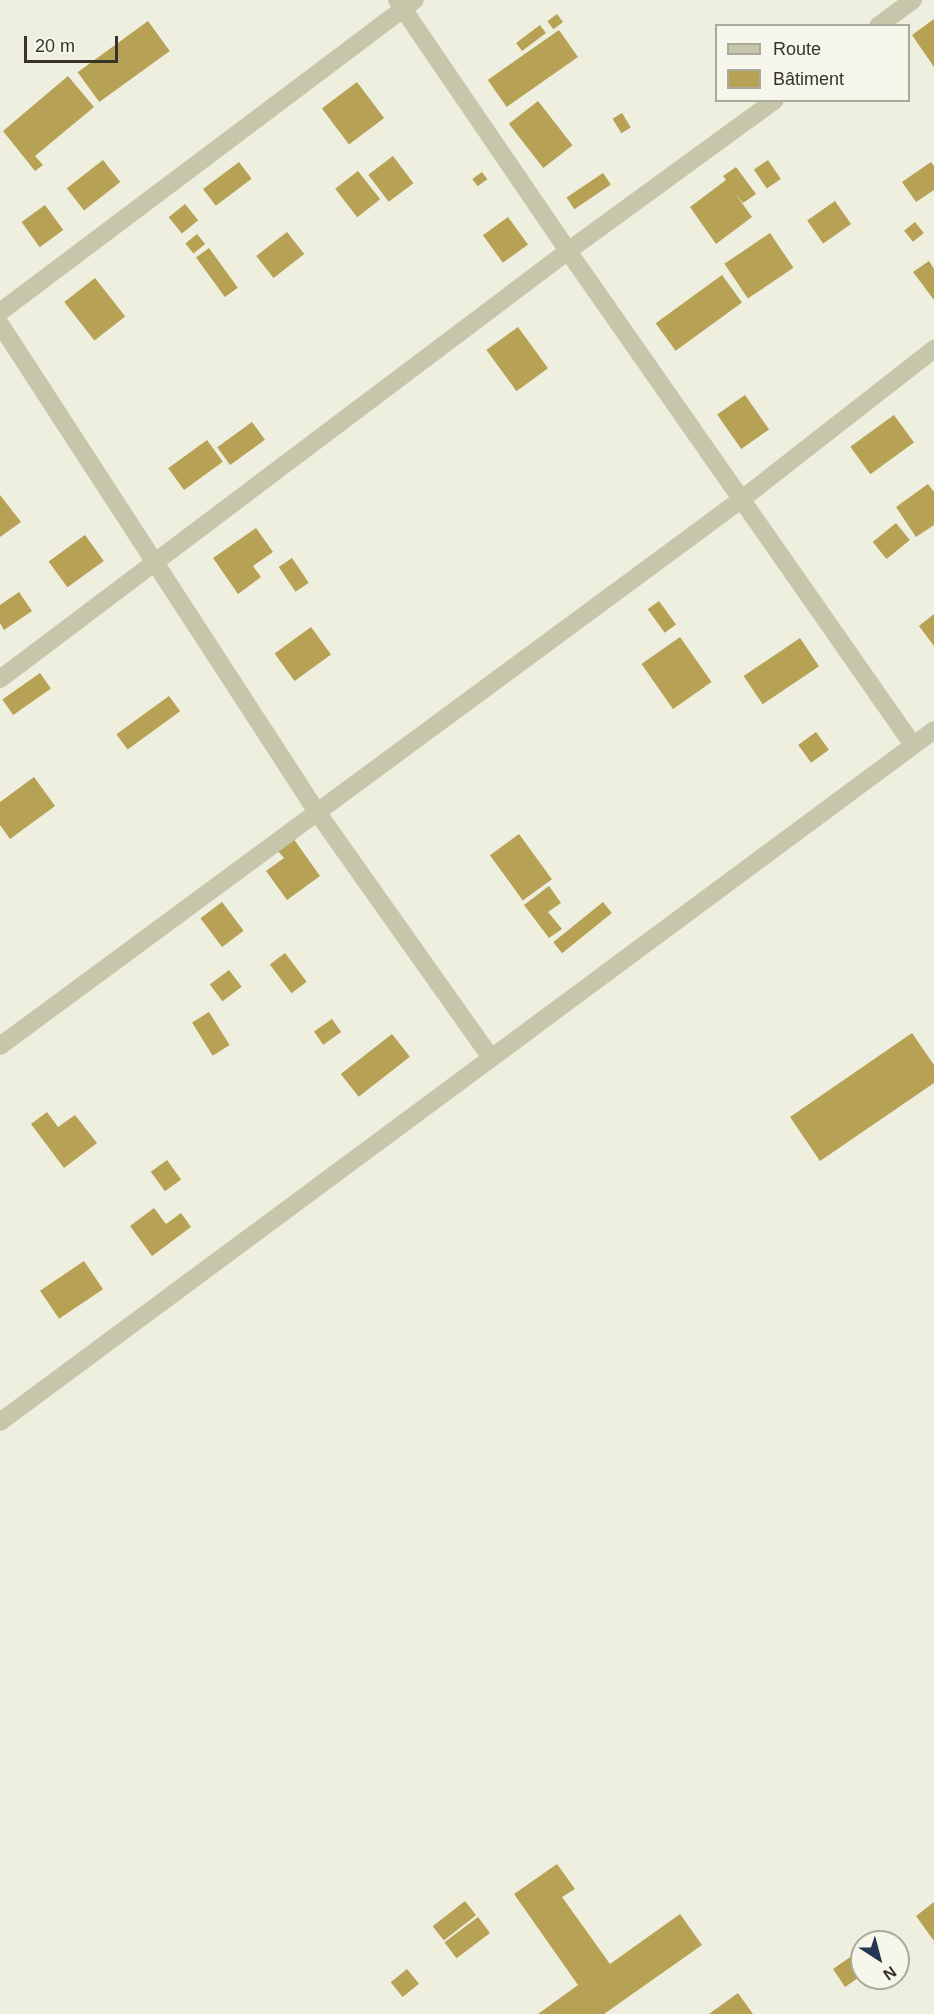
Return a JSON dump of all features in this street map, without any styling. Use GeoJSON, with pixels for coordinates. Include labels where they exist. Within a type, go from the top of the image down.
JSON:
{"type":"FeatureCollection","features":[{"type":"Feature","properties":{"kind":"street"},"geometry":{"type":"LineString","coordinates":[[881,24],[914,0]]}},
{"type":"Feature","properties":{"kind":"street"},"geometry":{"type":"LineString","coordinates":[[0,312],[405,2],[568,251],[914,745]]}},
{"type":"Feature","properties":{"kind":"street"},"geometry":{"type":"LineString","coordinates":[[0,679],[568,251],[772,102]]}},
{"type":"Feature","properties":{"kind":"street"},"geometry":{"type":"LineString","coordinates":[[0,324],[317,812],[491,1058]]}},
{"type":"Feature","properties":{"kind":"street"},"geometry":{"type":"LineString","coordinates":[[0,1046],[742,499],[934,349]]}},
{"type":"Feature","properties":{"kind":"street"},"geometry":{"type":"LineString","coordinates":[[0,1422],[934,730]]}},
{"type":"Feature","properties":{"kind":"building"},"geometry":{"type":"Polygon","coordinates":[[[557,14],[563,22],[553,29],[547,21],[557,14]]]}},
{"type":"Feature","properties":{"kind":"building"},"geometry":{"type":"Polygon","coordinates":[[[934,19],[934,67],[912,35],[934,19]]]}},
{"type":"Feature","properties":{"kind":"building"},"geometry":{"type":"Polygon","coordinates":[[[148,21],[170,51],[99,102],[78,72],[148,21]]]}},
{"type":"Feature","properties":{"kind":"building"},"geometry":{"type":"Polygon","coordinates":[[[540,25],[546,33],[522,51],[516,43],[540,25]]]}},
{"type":"Feature","properties":{"kind":"building"},"geometry":{"type":"Polygon","coordinates":[[[559,30],[578,57],[507,107],[488,80],[559,30]]]}},
{"type":"Feature","properties":{"kind":"building"},"geometry":{"type":"Polygon","coordinates":[[[68,76],[94,107],[35,156],[43,165],[35,171],[3,131],[68,76]]]}},
{"type":"Feature","properties":{"kind":"building"},"geometry":{"type":"Polygon","coordinates":[[[357,82],[384,118],[349,144],[322,108],[357,82]]]}},
{"type":"Feature","properties":{"kind":"building"},"geometry":{"type":"Polygon","coordinates":[[[538,101],[572,145],[543,168],[509,124],[538,101]]]}},
{"type":"Feature","properties":{"kind":"building"},"geometry":{"type":"Polygon","coordinates":[[[622,113],[631,128],[621,133],[613,119],[622,113]]]}},
{"type":"Feature","properties":{"kind":"building"},"geometry":{"type":"Polygon","coordinates":[[[393,156],[413,183],[389,202],[368,175],[393,156]]]}},
{"type":"Feature","properties":{"kind":"building"},"geometry":{"type":"Polygon","coordinates":[[[103,160],[120,182],[84,210],[67,188],[103,160]]]}},
{"type":"Feature","properties":{"kind":"building"},"geometry":{"type":"Polygon","coordinates":[[[768,160],[781,179],[767,189],[754,170],[768,160]]]}},
{"type":"Feature","properties":{"kind":"building"},"geometry":{"type":"Polygon","coordinates":[[[239,162],[252,179],[216,206],[203,189],[239,162]]]}},
{"type":"Feature","properties":{"kind":"building"},"geometry":{"type":"Polygon","coordinates":[[[931,162],[934,166],[934,190],[916,202],[902,182],[931,162]]]}},
{"type":"Feature","properties":{"kind":"building"},"geometry":{"type":"Polygon","coordinates":[[[736,167],[756,194],[743,203],[734,192],[752,217],[716,244],[690,207],[726,180],[723,176],[736,167]]]}},
{"type":"Feature","properties":{"kind":"building"},"geometry":{"type":"Polygon","coordinates":[[[358,171],[380,199],[357,217],[335,189],[358,171]]]}},
{"type":"Feature","properties":{"kind":"building"},"geometry":{"type":"Polygon","coordinates":[[[482,172],[487,179],[478,186],[472,179],[482,172]]]}},
{"type":"Feature","properties":{"kind":"building"},"geometry":{"type":"Polygon","coordinates":[[[603,173],[611,185],[574,209],[567,198],[603,173]]]}},
{"type":"Feature","properties":{"kind":"building"},"geometry":{"type":"Polygon","coordinates":[[[835,201],[851,224],[823,243],[807,221],[835,201]]]}},
{"type":"Feature","properties":{"kind":"building"},"geometry":{"type":"Polygon","coordinates":[[[185,204],[198,220],[182,234],[169,217],[185,204]]]}},
{"type":"Feature","properties":{"kind":"building"},"geometry":{"type":"Polygon","coordinates":[[[45,205],[63,230],[40,247],[22,222],[45,205]]]}},
{"type":"Feature","properties":{"kind":"building"},"geometry":{"type":"Polygon","coordinates":[[[508,217],[528,245],[503,263],[483,235],[508,217]]]}},
{"type":"Feature","properties":{"kind":"building"},"geometry":{"type":"Polygon","coordinates":[[[915,222],[924,233],[913,242],[904,231],[915,222]]]}},
{"type":"Feature","properties":{"kind":"building"},"geometry":{"type":"Polygon","coordinates":[[[287,232],[304,254],[274,278],[256,256],[287,232]]]}},
{"type":"Feature","properties":{"kind":"building"},"geometry":{"type":"Polygon","coordinates":[[[770,233],[793,268],[748,299],[724,264],[770,233]]]}},
{"type":"Feature","properties":{"kind":"building"},"geometry":{"type":"Polygon","coordinates":[[[197,234],[205,244],[194,254],[185,243],[197,234]]]}},
{"type":"Feature","properties":{"kind":"building"},"geometry":{"type":"Polygon","coordinates":[[[209,248],[238,288],[225,297],[196,257],[209,248]]]}},
{"type":"Feature","properties":{"kind":"building"},"geometry":{"type":"Polygon","coordinates":[[[929,261],[934,269],[934,300],[913,272],[929,261]]]}},
{"type":"Feature","properties":{"kind":"building"},"geometry":{"type":"Polygon","coordinates":[[[722,275],[742,303],[676,351],[656,323],[722,275]]]}},
{"type":"Feature","properties":{"kind":"building"},"geometry":{"type":"Polygon","coordinates":[[[95,278],[125,317],[94,341],[64,302],[95,278]]]}},
{"type":"Feature","properties":{"kind":"building"},"geometry":{"type":"Polygon","coordinates":[[[518,327],[548,368],[516,391],[486,350],[518,327]]]}},
{"type":"Feature","properties":{"kind":"building"},"geometry":{"type":"Polygon","coordinates":[[[745,395],[769,429],[741,449],[717,415],[745,395]]]}},
{"type":"Feature","properties":{"kind":"building"},"geometry":{"type":"Polygon","coordinates":[[[894,415],[914,443],[870,474],[850,447],[894,415]]]}},
{"type":"Feature","properties":{"kind":"building"},"geometry":{"type":"Polygon","coordinates":[[[252,422],[265,440],[230,465],[217,447],[252,422]]]}},
{"type":"Feature","properties":{"kind":"building"},"geometry":{"type":"Polygon","coordinates":[[[207,440],[223,462],[184,490],[168,468],[207,440]]]}},
{"type":"Feature","properties":{"kind":"building"},"geometry":{"type":"Polygon","coordinates":[[[928,484],[934,492],[934,525],[916,537],[896,507],[928,484]]]}},
{"type":"Feature","properties":{"kind":"building"},"geometry":{"type":"Polygon","coordinates":[[[0,495],[21,522],[0,537],[0,495]]]}},
{"type":"Feature","properties":{"kind":"building"},"geometry":{"type":"Polygon","coordinates":[[[896,523],[910,540],[887,559],[873,542],[896,523]]]}},
{"type":"Feature","properties":{"kind":"building"},"geometry":{"type":"Polygon","coordinates":[[[256,528],[273,552],[253,566],[261,577],[238,594],[213,558],[256,528]]]}},
{"type":"Feature","properties":{"kind":"building"},"geometry":{"type":"Polygon","coordinates":[[[85,535],[104,561],[67,587],[49,561],[85,535]]]}},
{"type":"Feature","properties":{"kind":"building"},"geometry":{"type":"Polygon","coordinates":[[[292,558],[309,583],[296,592],[279,567],[292,558]]]}},
{"type":"Feature","properties":{"kind":"building"},"geometry":{"type":"Polygon","coordinates":[[[19,592],[32,611],[4,630],[0,623],[0,605],[19,592]]]}},
{"type":"Feature","properties":{"kind":"building"},"geometry":{"type":"Polygon","coordinates":[[[659,601],[676,624],[665,633],[648,609],[659,601]]]}},
{"type":"Feature","properties":{"kind":"building"},"geometry":{"type":"Polygon","coordinates":[[[934,614],[934,646],[919,626],[934,614]]]}},
{"type":"Feature","properties":{"kind":"building"},"geometry":{"type":"Polygon","coordinates":[[[311,627],[331,655],[295,681],[275,653],[311,627]]]}},
{"type":"Feature","properties":{"kind":"building"},"geometry":{"type":"Polygon","coordinates":[[[680,637],[712,682],[673,709],[641,664],[680,637]]]}},
{"type":"Feature","properties":{"kind":"building"},"geometry":{"type":"Polygon","coordinates":[[[800,638],[819,666],[763,704],[744,676],[800,638]]]}},
{"type":"Feature","properties":{"kind":"building"},"geometry":{"type":"Polygon","coordinates":[[[40,673],[51,689],[13,715],[2,699],[40,673]]]}},
{"type":"Feature","properties":{"kind":"building"},"geometry":{"type":"Polygon","coordinates":[[[169,696],[180,711],[128,750],[116,734],[169,696]]]}},
{"type":"Feature","properties":{"kind":"building"},"geometry":{"type":"Polygon","coordinates":[[[816,732],[829,750],[811,763],[798,745],[816,732]]]}},
{"type":"Feature","properties":{"kind":"building"},"geometry":{"type":"Polygon","coordinates":[[[34,777],[55,806],[10,839],[0,825],[0,802],[34,777]]]}},
{"type":"Feature","properties":{"kind":"building"},"geometry":{"type":"Polygon","coordinates":[[[519,834],[552,879],[523,900],[490,855],[519,834]]]}},
{"type":"Feature","properties":{"kind":"building"},"geometry":{"type":"Polygon","coordinates":[[[293,838],[320,876],[287,900],[266,871],[284,858],[277,850],[293,838]]]}},
{"type":"Feature","properties":{"kind":"building"},"geometry":{"type":"Polygon","coordinates":[[[549,886],[561,903],[548,912],[562,929],[549,938],[524,905],[549,886]]]}},
{"type":"Feature","properties":{"kind":"building"},"geometry":{"type":"Polygon","coordinates":[[[222,902],[244,931],[222,947],[200,918],[222,902]]]}},
{"type":"Feature","properties":{"kind":"building"},"geometry":{"type":"Polygon","coordinates":[[[603,902],[612,913],[562,953],[553,942],[603,902]]]}},
{"type":"Feature","properties":{"kind":"building"},"geometry":{"type":"Polygon","coordinates":[[[285,953],[307,982],[291,993],[270,964],[285,953]]]}},
{"type":"Feature","properties":{"kind":"building"},"geometry":{"type":"Polygon","coordinates":[[[229,970],[242,987],[222,1001],[210,984],[229,970]]]}},
{"type":"Feature","properties":{"kind":"building"},"geometry":{"type":"Polygon","coordinates":[[[209,1012],[230,1045],[213,1056],[192,1023],[209,1012]]]}},
{"type":"Feature","properties":{"kind":"building"},"geometry":{"type":"Polygon","coordinates":[[[332,1019],[341,1032],[323,1045],[314,1032],[332,1019]]]}},
{"type":"Feature","properties":{"kind":"building"},"geometry":{"type":"Polygon","coordinates":[[[912,1033],[934,1065],[934,1083],[820,1161],[790,1117],[912,1033]]]}},
{"type":"Feature","properties":{"kind":"building"},"geometry":{"type":"Polygon","coordinates":[[[392,1034],[410,1057],[359,1097],[341,1074],[392,1034]]]}},
{"type":"Feature","properties":{"kind":"building"},"geometry":{"type":"Polygon","coordinates":[[[47,1112],[58,1127],[75,1115],[97,1143],[64,1168],[31,1124],[47,1112]]]}},
{"type":"Feature","properties":{"kind":"building"},"geometry":{"type":"Polygon","coordinates":[[[167,1160],[181,1179],[165,1191],[151,1172],[167,1160]]]}},
{"type":"Feature","properties":{"kind":"building"},"geometry":{"type":"Polygon","coordinates":[[[154,1208],[166,1224],[181,1213],[191,1227],[152,1256],[130,1226],[154,1208]]]}},
{"type":"Feature","properties":{"kind":"building"},"geometry":{"type":"Polygon","coordinates":[[[84,1261],[103,1289],[59,1319],[40,1291],[84,1261]]]}},
{"type":"Feature","properties":{"kind":"building"},"geometry":{"type":"Polygon","coordinates":[[[557,1864],[575,1889],[562,1897],[610,1964],[680,1914],[702,1945],[604,2014],[538,2014],[578,1985],[514,1894],[557,1864]]]}},
{"type":"Feature","properties":{"kind":"building"},"geometry":{"type":"Polygon","coordinates":[[[465,1901],[476,1915],[444,1940],[433,1926],[465,1901]]]}},
{"type":"Feature","properties":{"kind":"building"},"geometry":{"type":"Polygon","coordinates":[[[934,1902],[934,1941],[916,1916],[934,1902]]]}},
{"type":"Feature","properties":{"kind":"building"},"geometry":{"type":"Polygon","coordinates":[[[478,1917],[490,1933],[456,1958],[444,1942],[478,1917]]]}},
{"type":"Feature","properties":{"kind":"building"},"geometry":{"type":"Polygon","coordinates":[[[850,1957],[850,1983],[845,1987],[833,1969],[850,1957]]]}},
{"type":"Feature","properties":{"kind":"building"},"geometry":{"type":"Polygon","coordinates":[[[407,1969],[419,1984],[403,1997],[391,1982],[407,1969]]]}},
{"type":"Feature","properties":{"kind":"building"},"geometry":{"type":"Polygon","coordinates":[[[738,1993],[753,2014],[709,2014],[738,1993]]]}}]}
